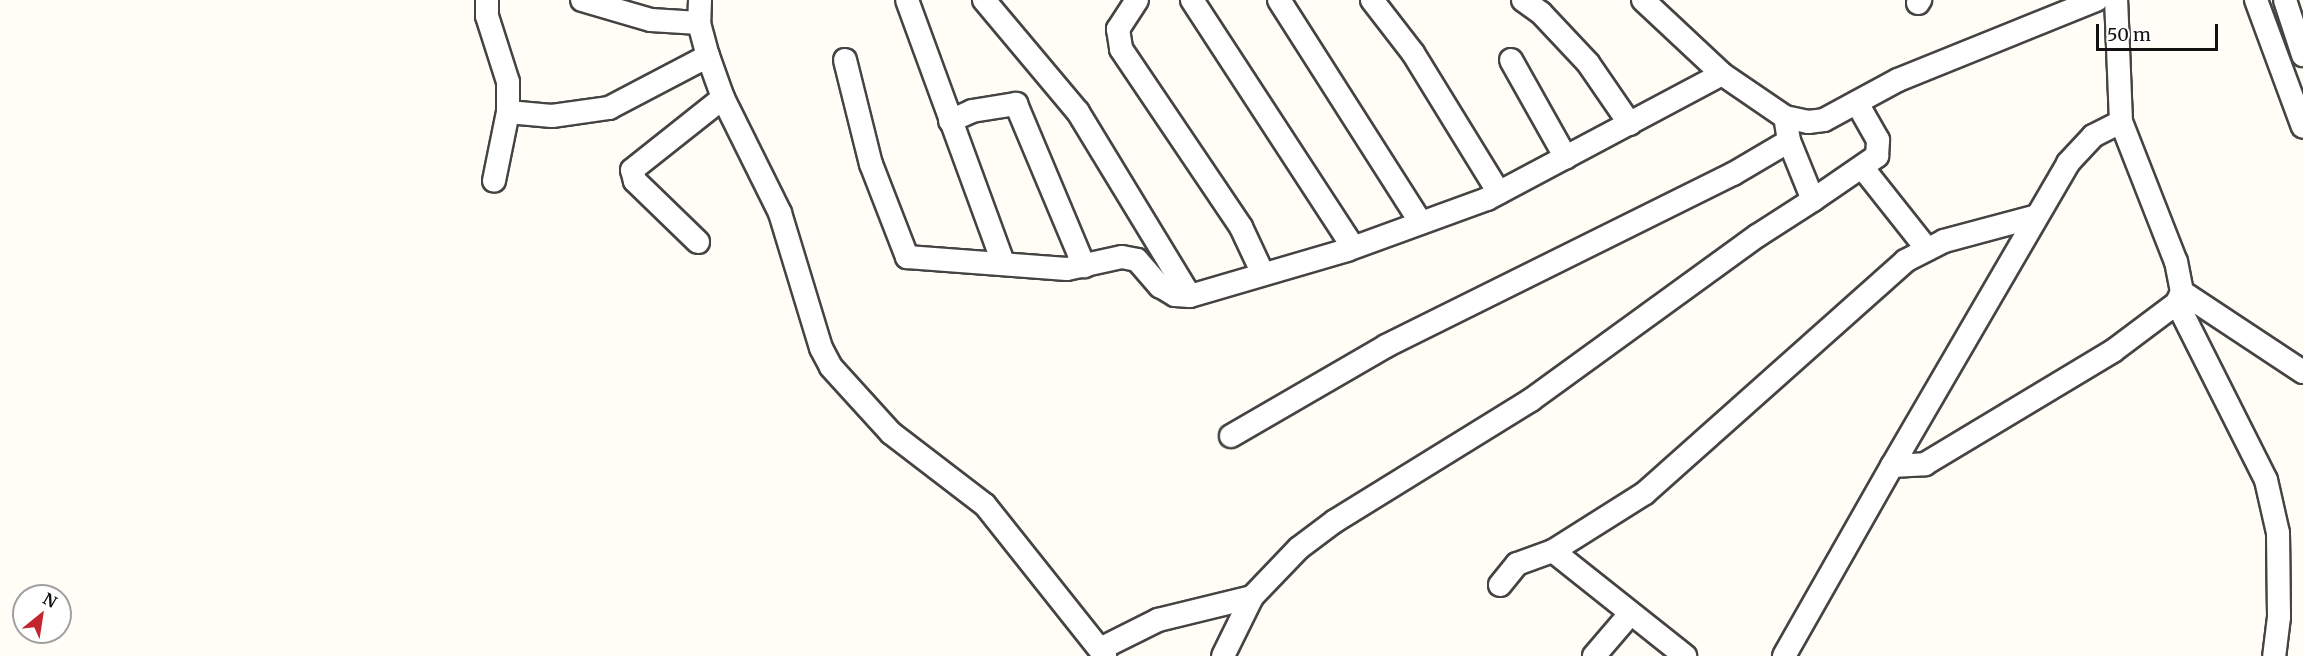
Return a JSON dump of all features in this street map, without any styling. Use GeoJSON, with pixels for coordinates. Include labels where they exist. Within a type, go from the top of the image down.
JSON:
{"type":"FeatureCollection","features":[{"type":"Feature","properties":{"kind":"street"},"geometry":{"type":"LineString","coordinates":[[487,0],[487,16],[508,82],[508,112],[494,181]]}},
{"type":"Feature","properties":{"kind":"street"},"geometry":{"type":"LineString","coordinates":[[582,0],[651,20],[699,23]]}},
{"type":"Feature","properties":{"kind":"street"},"geometry":{"type":"LineString","coordinates":[[699,0],[699,23],[708,56],[723,98],[780,213],[821,348],[831,367],[891,433],[985,505],[1104,652],[1158,620],[1252,597]]}},
{"type":"Feature","properties":{"kind":"street"},"geometry":{"type":"LineString","coordinates":[[907,0],[1003,262]]}},
{"type":"Feature","properties":{"kind":"street"},"geometry":{"type":"LineString","coordinates":[[984,0],[1078,112],[1190,296]]}},
{"type":"Feature","properties":{"kind":"street"},"geometry":{"type":"LineString","coordinates":[[1137,0],[1118,29],[1121,49],[1241,227],[1263,274]]}},
{"type":"Feature","properties":{"kind":"street"},"geometry":{"type":"LineString","coordinates":[[1192,0],[1353,247]]}},
{"type":"Feature","properties":{"kind":"street"},"geometry":{"type":"LineString","coordinates":[[1279,0],[1421,223]]}},
{"type":"Feature","properties":{"kind":"street"},"geometry":{"type":"LineString","coordinates":[[1372,0],[1413,52],[1499,193]]}},
{"type":"Feature","properties":{"kind":"street"},"geometry":{"type":"LineString","coordinates":[[1523,0],[1541,13],[1587,63],[1630,124]]}},
{"type":"Feature","properties":{"kind":"street"},"geometry":{"type":"LineString","coordinates":[[1643,0],[1722,74],[1785,117],[1824,120],[1898,80],[2096,0]]}},
{"type":"Feature","properties":{"kind":"street"},"geometry":{"type":"LineString","coordinates":[[2116,0],[2121,122],[2176,262],[2180,298],[2266,480],[2278,533],[2280,617],[2274,656]]}},
{"type":"Feature","properties":{"kind":"street"},"geometry":{"type":"LineString","coordinates":[[2256,0],[2303,127]]}},
{"type":"Feature","properties":{"kind":"street"},"geometry":{"type":"LineString","coordinates":[[2285,0],[2303,55]]}},
{"type":"Feature","properties":{"kind":"street"},"geometry":{"type":"LineString","coordinates":[[508,112],[552,116],[609,108],[708,56]]}},
{"type":"Feature","properties":{"kind":"street"},"geometry":{"type":"LineString","coordinates":[[845,60],[871,164],[907,257],[1003,262],[1067,269],[1122,257],[1137,260],[1160,286],[1175,295],[1190,296],[1353,247],[1499,193],[1722,74]]}},
{"type":"Feature","properties":{"kind":"street"},"geometry":{"type":"LineString","coordinates":[[1511,60],[1566,158]]}},
{"type":"Feature","properties":{"kind":"street"},"geometry":{"type":"LineString","coordinates":[[698,242],[636,181],[632,170],[723,98]]}},
{"type":"Feature","properties":{"kind":"street"},"geometry":{"type":"LineString","coordinates":[[950,121],[972,111],[1016,104],[1084,266]]}},
{"type":"Feature","properties":{"kind":"street"},"geometry":{"type":"LineString","coordinates":[[1223,656],[1252,597],[1299,548],[1335,521],[1531,400],[1757,236],[1862,167],[1880,149],[1857,104]]}},
{"type":"Feature","properties":{"kind":"street"},"geometry":{"type":"LineString","coordinates":[[1785,117],[1789,141],[1813,200]]}},
{"type":"Feature","properties":{"kind":"street"},"geometry":{"type":"LineString","coordinates":[[1784,656],[2068,163],[2093,136],[2121,122]]}},
{"type":"Feature","properties":{"kind":"street"},"geometry":{"type":"LineString","coordinates":[[1231,436],[1386,346],[1733,174],[1789,141]]}},
{"type":"Feature","properties":{"kind":"street"},"geometry":{"type":"LineString","coordinates":[[1862,167],[1927,249]]}},
{"type":"Feature","properties":{"kind":"street"},"geometry":{"type":"LineString","coordinates":[[1500,585],[1517,564],[1552,551],[1645,493],[1905,261],[1927,249],[2037,216]]}},
{"type":"Feature","properties":{"kind":"street"},"geometry":{"type":"LineString","coordinates":[[2180,298],[2303,372]]}},
{"type":"Feature","properties":{"kind":"street"},"geometry":{"type":"LineString","coordinates":[[1892,466],[1925,464],[2113,351],[2180,298]]}},
{"type":"Feature","properties":{"kind":"street"},"geometry":{"type":"LineString","coordinates":[[1552,551],[1685,656]]}},
{"type":"Feature","properties":{"kind":"street"},"geometry":{"type":"LineString","coordinates":[[1594,656],[1630,614]]}}]}
